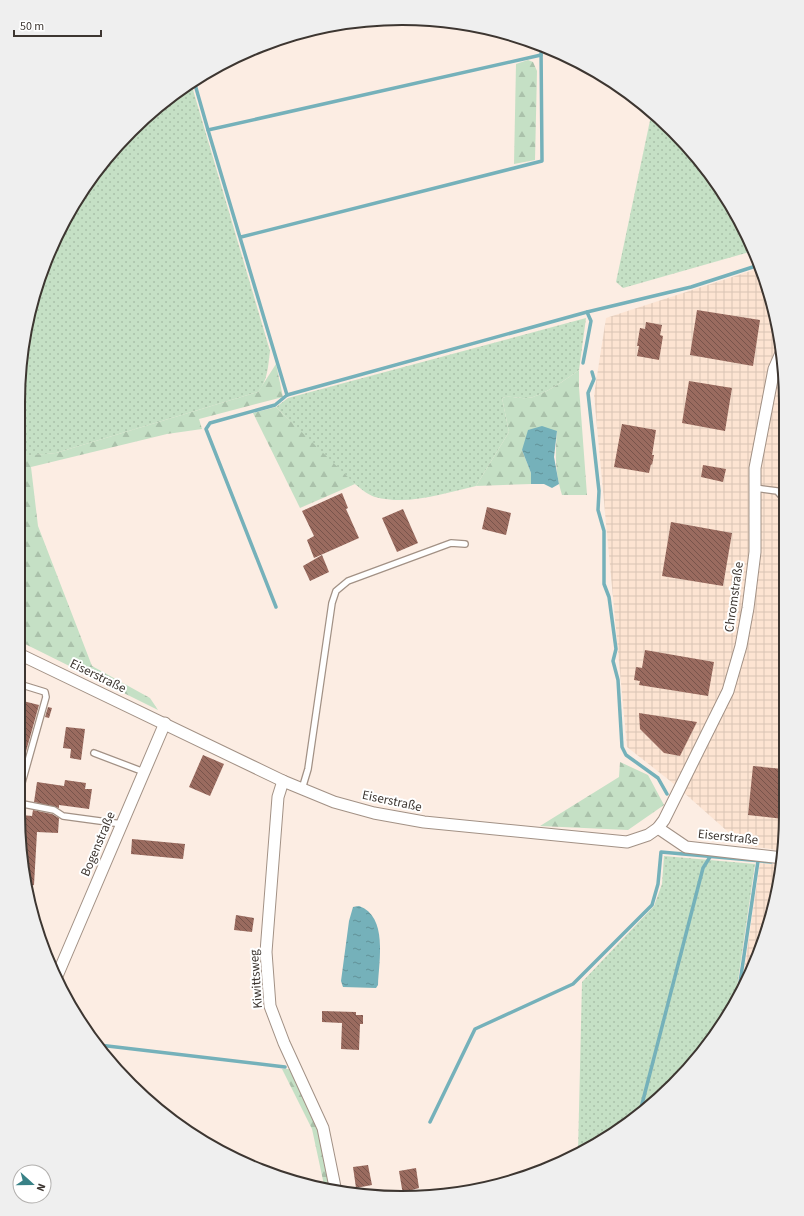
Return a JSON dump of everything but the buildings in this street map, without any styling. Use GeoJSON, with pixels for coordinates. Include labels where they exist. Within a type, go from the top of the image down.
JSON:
{"type":"FeatureCollection","features":[{"type":"Feature","properties":{"kind":"street","name":"Chromstraße"},"geometry":{"type":"LineString","coordinates":[[658,828],[670,809],[714,722],[728,691],[742,646],[755,552],[755,468],[772,377],[777,364]]}},
{"type":"Feature","properties":{"kind":"street","name":"Eiserstraße"},"geometry":{"type":"LineString","coordinates":[[25,657],[283,781],[334,802],[374,813],[424,822],[627,842],[648,836],[658,828],[686,847],[776,857]]}},
{"type":"Feature","properties":{"kind":"street","name":"Bogenstraße"},"geometry":{"type":"LineString","coordinates":[[59,970],[165,724]]}},
{"type":"Feature","properties":{"kind":"street","name":"Kiwittsweg"},"geometry":{"type":"LineString","coordinates":[[283,781],[278,796],[266,952],[270,1006],[284,1043],[323,1128],[335,1185]]}},
{"type":"Feature","properties":{"kind":"lane"},"geometry":{"type":"LineString","coordinates":[[755,488],[777,492],[779,494]]}},
{"type":"Feature","properties":{"kind":"lane"},"geometry":{"type":"LineString","coordinates":[[302,789],[308,769],[332,603],[336,591],[348,581],[451,543],[465,544]]}},
{"type":"Feature","properties":{"kind":"lane"},"geometry":{"type":"LineString","coordinates":[[25,686],[45,692],[46,697],[25,772]]}},
{"type":"Feature","properties":{"kind":"lane"},"geometry":{"type":"LineString","coordinates":[[94,753],[144,772]]}},
{"type":"Feature","properties":{"kind":"lane"},"geometry":{"type":"LineString","coordinates":[[25,804],[54,810],[63,816],[122,824]]}},
{"type":"Feature","properties":{"kind":"shaded area"},"geometry":{"type":"Polygon","coordinates":[[[755,270],[759,281],[772,328],[776,353],[779,402],[779,814],[777,850],[743,845],[674,784],[627,747],[594,395],[606,318],[755,270]]]}},
{"type":"Feature","properties":{"kind":"shaded area"},"geometry":{"type":"Polygon","coordinates":[[[760,863],[776,864],[766,912],[759,935],[744,972],[760,863]]]}},
{"type":"Feature","properties":{"kind":"green space"},"geometry":{"type":"Polygon","coordinates":[[[528,60],[533,62],[537,71],[535,160],[514,164],[516,64],[528,60]]]}},
{"type":"Feature","properties":{"kind":"green space"},"geometry":{"type":"Polygon","coordinates":[[[193,89],[270,351],[264,383],[258,392],[56,453],[26,456],[26,377],[32,328],[45,281],[64,235],[76,213],[103,172],[119,153],[135,135],[153,119],[172,103],[193,89]]]}},
{"type":"Feature","properties":{"kind":"green space"},"geometry":{"type":"Polygon","coordinates":[[[650,119],[669,135],[701,172],[728,214],[748,253],[623,288],[616,282],[650,119]]]}},
{"type":"Feature","properties":{"kind":"green space"},"geometry":{"type":"Polygon","coordinates":[[[586,318],[579,370],[539,395],[527,398],[502,398],[509,432],[476,486],[426,498],[401,500],[375,497],[366,492],[340,471],[276,407],[288,398],[586,318]]]}},
{"type":"Feature","properties":{"kind":"green space"},"geometry":{"type":"Polygon","coordinates":[[[276,364],[283,397],[199,419],[202,429],[167,434],[31,467],[38,526],[92,666],[150,698],[158,710],[25,644],[25,456],[56,453],[258,392],[276,364]]]}},
{"type":"Feature","properties":{"kind":"green space"},"geometry":{"type":"Polygon","coordinates":[[[579,370],[587,495],[562,495],[556,463],[557,431],[522,450],[531,473],[531,484],[476,486],[509,432],[502,398],[527,398],[539,395],[579,370]]]}},
{"type":"Feature","properties":{"kind":"green space"},"geometry":{"type":"Polygon","coordinates":[[[276,407],[355,484],[300,508],[253,413],[276,407]]]}},
{"type":"Feature","properties":{"kind":"green space"},"geometry":{"type":"Polygon","coordinates":[[[620,762],[648,775],[664,805],[628,830],[540,826],[619,777],[620,762]]]}},
{"type":"Feature","properties":{"kind":"green space"},"geometry":{"type":"Polygon","coordinates":[[[664,856],[755,864],[737,986],[701,1044],[669,1081],[632,1113],[578,1147],[582,982],[654,906],[662,884],[664,856]]]}},
{"type":"Feature","properties":{"kind":"green space"},"geometry":{"type":"Polygon","coordinates":[[[282,1069],[293,1069],[320,1128],[332,1185],[324,1183],[312,1129],[282,1069]]]}},
{"type":"Feature","properties":{"kind":"water"},"geometry":{"type":"Polygon","coordinates":[[[542,426],[557,431],[554,457],[559,484],[552,488],[544,484],[531,484],[531,473],[522,450],[528,430],[542,426]]]}},
{"type":"Feature","properties":{"kind":"water"},"geometry":{"type":"Polygon","coordinates":[[[359,906],[368,911],[374,919],[378,929],[380,952],[378,985],[376,988],[343,987],[341,981],[349,921],[353,907],[359,906]]]}},
{"type":"Feature","properties":{"kind":"waterway"},"geometry":{"type":"LineString","coordinates":[[241,237],[542,161],[541,52]]}},
{"type":"Feature","properties":{"kind":"waterway"},"geometry":{"type":"LineString","coordinates":[[287,395],[208,130],[541,55]]}},
{"type":"Feature","properties":{"kind":"waterway"},"geometry":{"type":"LineString","coordinates":[[196,87],[208,130]]}},
{"type":"Feature","properties":{"kind":"waterway"},"geometry":{"type":"LineString","coordinates":[[276,607],[206,429],[210,423],[275,405],[287,395],[587,312],[691,287],[753,267]]}},
{"type":"Feature","properties":{"kind":"waterway"},"geometry":{"type":"LineString","coordinates":[[583,363],[591,321],[587,312]]}},
{"type":"Feature","properties":{"kind":"waterway"},"geometry":{"type":"LineString","coordinates":[[592,372],[594,379],[588,393],[599,491],[598,510],[604,531],[604,584],[609,597],[616,649],[613,661],[618,680],[622,747],[626,755],[658,778],[667,794]]}},
{"type":"Feature","properties":{"kind":"waterway"},"geometry":{"type":"LineString","coordinates":[[430,1122],[475,1029],[573,984],[652,905],[658,884],[661,852],[771,862]]}},
{"type":"Feature","properties":{"kind":"waterway"},"geometry":{"type":"LineString","coordinates":[[642,1105],[703,868],[710,857]]}},
{"type":"Feature","properties":{"kind":"waterway"},"geometry":{"type":"LineString","coordinates":[[740,980],[758,861]]}},
{"type":"Feature","properties":{"kind":"waterway"},"geometry":{"type":"LineString","coordinates":[[104,1046],[285,1067]]}}]}
